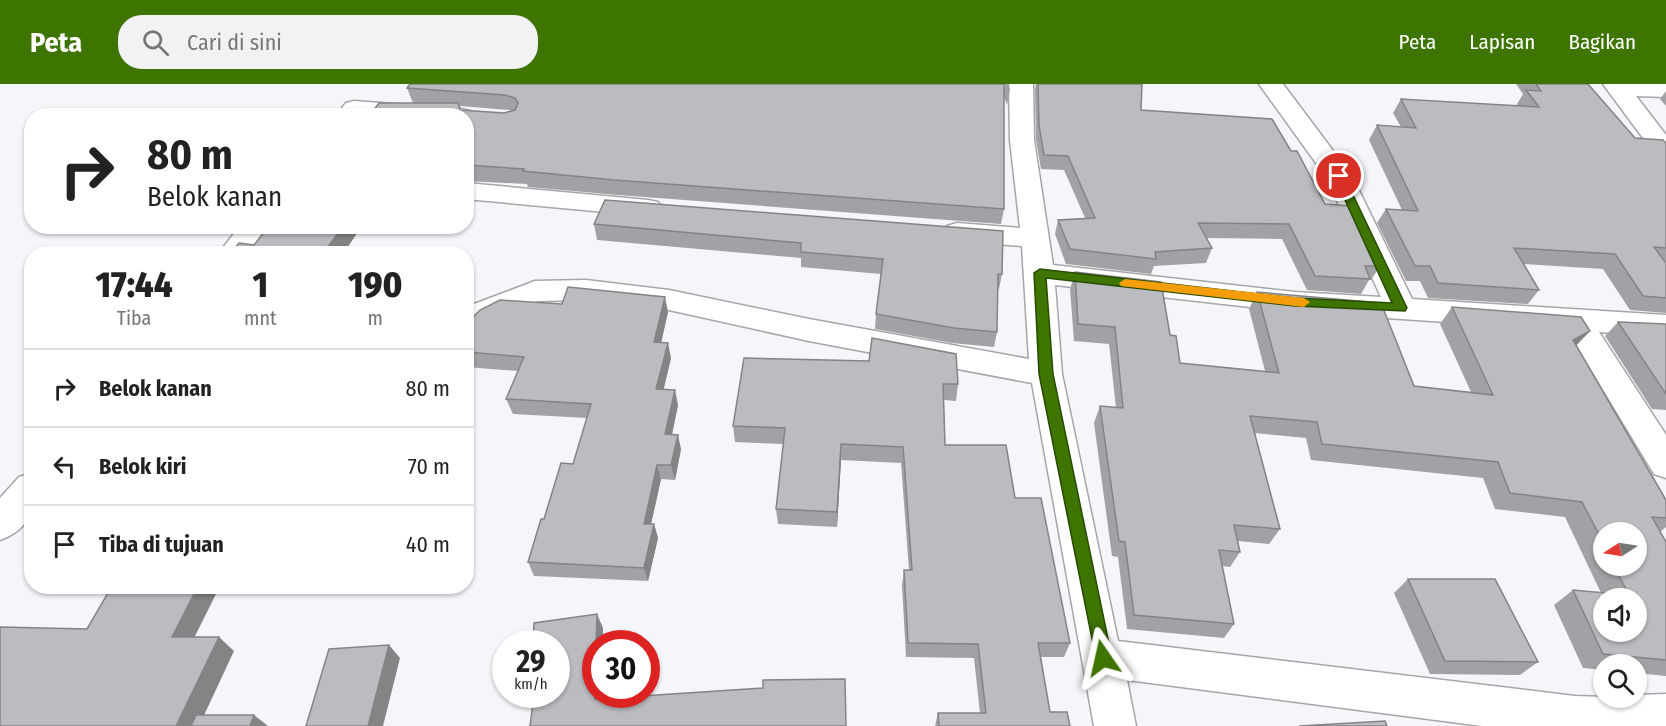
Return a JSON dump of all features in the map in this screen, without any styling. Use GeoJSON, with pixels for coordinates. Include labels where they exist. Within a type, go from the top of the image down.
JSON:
{"type":"FeatureCollection","features":[{"type":"Feature","properties":{"kind":"street"},"geometry":{"type":"LineString","coordinates":[[354,108],[373,84]]}},
{"type":"Feature","properties":{"kind":"street"},"geometry":{"type":"LineString","coordinates":[[1021,84],[1022,140],[1033,238],[1040,273],[1046,374],[1115,726]]}},
{"type":"Feature","properties":{"kind":"street"},"geometry":{"type":"LineString","coordinates":[[1271,84],[1339,176],[1401,308]]}},
{"type":"Feature","properties":{"kind":"street"},"geometry":{"type":"LineString","coordinates":[[1616,86],[1666,90]]}},
{"type":"Feature","properties":{"kind":"street"},"geometry":{"type":"LineString","coordinates":[[1616,86],[1666,152]]}},
{"type":"Feature","properties":{"kind":"street"},"geometry":{"type":"LineString","coordinates":[[474,192],[670,210]]}},
{"type":"Feature","properties":{"kind":"street"},"geometry":{"type":"LineString","coordinates":[[928,230],[1033,238]]}},
{"type":"Feature","properties":{"kind":"street"},"geometry":{"type":"LineString","coordinates":[[239,246],[248,234]]}},
{"type":"Feature","properties":{"kind":"street"},"geometry":{"type":"LineString","coordinates":[[1040,273],[1295,302],[1666,326]]}},
{"type":"Feature","properties":{"kind":"street"},"geometry":{"type":"LineString","coordinates":[[474,316],[535,291],[586,290],[669,300],[809,330],[1046,374]]}},
{"type":"Feature","properties":{"kind":"street"},"geometry":{"type":"LineString","coordinates":[[1575,319],[1666,464]]}},
{"type":"Feature","properties":{"kind":"street"},"geometry":{"type":"LineString","coordinates":[[0,524],[24,496]]}},
{"type":"Feature","properties":{"kind":"street"},"geometry":{"type":"LineString","coordinates":[[1103,658],[1578,722],[1666,715]]}},
{"type":"Feature","properties":{"kind":"building"},"geometry":{"type":"Polygon","coordinates":[[[410,84],[1004,84],[1004,209],[614,180],[474,166],[474,111],[504,113],[515,110],[518,103],[515,98],[505,95],[407,88],[410,84]]]}},
{"type":"Feature","properties":{"kind":"building"},"geometry":{"type":"Polygon","coordinates":[[[1038,84],[1142,84],[1141,110],[1272,119],[1291,151],[1297,151],[1325,204],[1352,206],[1380,266],[1365,266],[1370,279],[1315,276],[1289,224],[1198,223],[1212,248],[1155,252],[1156,259],[1070,249],[1058,220],[1095,218],[1068,156],[1044,155],[1039,125],[1038,84]]]}},
{"type":"Feature","properties":{"kind":"building"},"geometry":{"type":"Polygon","coordinates":[[[1536,84],[1588,84],[1635,138],[1663,140],[1666,143],[1666,248],[1654,247],[1666,263],[1666,298],[1643,296],[1615,254],[1514,248],[1539,290],[1438,283],[1430,266],[1415,266],[1386,209],[1418,211],[1377,125],[1416,128],[1401,99],[1539,107],[1526,90],[1541,91],[1536,84]]]}},
{"type":"Feature","properties":{"kind":"building"},"geometry":{"type":"Polygon","coordinates":[[[379,103],[458,103],[459,108],[375,108],[379,103]]]}},
{"type":"Feature","properties":{"kind":"building"},"geometry":{"type":"Polygon","coordinates":[[[605,200],[1003,231],[1002,274],[998,274],[997,332],[954,328],[876,314],[883,259],[801,252],[801,243],[594,224],[605,200]]]}},
{"type":"Feature","properties":{"kind":"building"},"geometry":{"type":"Polygon","coordinates":[[[263,234],[337,234],[329,246],[237,246],[239,243],[254,245],[263,234]]]}},
{"type":"Feature","properties":{"kind":"building"},"geometry":{"type":"Polygon","coordinates":[[[1075,272],[1161,282],[1170,335],[1176,336],[1180,363],[1279,373],[1257,292],[1381,303],[1414,386],[1493,395],[1452,307],[1581,317],[1590,331],[1573,340],[1666,500],[1666,518],[1652,517],[1666,542],[1666,660],[1647,658],[1647,654],[1603,654],[1597,642],[1647,642],[1647,588],[1625,588],[1619,576],[1647,576],[1647,522],[1593,523],[1582,502],[1510,493],[1498,462],[1322,444],[1317,422],[1250,416],[1280,529],[1234,525],[1240,552],[1219,550],[1234,624],[1134,615],[1125,542],[1119,541],[1100,406],[1123,408],[1115,327],[1078,324],[1075,272]]]}},
{"type":"Feature","properties":{"kind":"building"},"geometry":{"type":"Polygon","coordinates":[[[568,287],[665,297],[654,342],[668,343],[656,389],[675,390],[665,434],[678,435],[671,465],[657,465],[644,524],[654,524],[644,568],[528,562],[561,463],[573,464],[591,404],[506,399],[524,357],[474,353],[474,316],[480,310],[500,300],[562,304],[568,287]]]}},
{"type":"Feature","properties":{"kind":"building"},"geometry":{"type":"Polygon","coordinates":[[[1618,322],[1666,324],[1666,394],[1618,322]]]}},
{"type":"Feature","properties":{"kind":"building"},"geometry":{"type":"Polygon","coordinates":[[[872,338],[956,354],[958,384],[943,384],[945,445],[1006,445],[1015,498],[1041,498],[1070,643],[1038,643],[1050,712],[1067,712],[1070,726],[939,726],[938,713],[986,713],[978,644],[908,643],[904,570],[912,570],[903,447],[841,444],[837,512],[776,509],[785,428],[733,426],[744,358],[869,361],[872,338]]]}},
{"type":"Feature","properties":{"kind":"building"},"geometry":{"type":"Polygon","coordinates":[[[1408,579],[1495,579],[1538,662],[1445,661],[1408,579]]]}},
{"type":"Feature","properties":{"kind":"building"},"geometry":{"type":"Polygon","coordinates":[[[1573,590],[1593,592],[1593,633],[1573,590]]]}},
{"type":"Feature","properties":{"kind":"building"},"geometry":{"type":"Polygon","coordinates":[[[107,594],[194,594],[172,637],[219,637],[176,726],[0,726],[0,627],[87,629],[107,594]]]}},
{"type":"Feature","properties":{"kind":"building"},"geometry":{"type":"Polygon","coordinates":[[[597,614],[597,630],[582,630],[582,708],[660,708],[660,695],[763,688],[763,680],[845,679],[846,726],[530,726],[532,708],[570,708],[570,630],[534,630],[534,623],[597,614]]]}},
{"type":"Feature","properties":{"kind":"building"},"geometry":{"type":"Polygon","coordinates":[[[389,645],[368,726],[306,726],[329,649],[389,645]]]}},
{"type":"Feature","properties":{"kind":"building"},"geometry":{"type":"Polygon","coordinates":[[[196,715],[254,715],[250,726],[191,726],[196,715]]]}},
{"type":"Feature","properties":{"kind":"building"},"geometry":{"type":"Polygon","coordinates":[[[1385,721],[1387,726],[1299,726],[1385,721]]]}},
{"type":"Feature","properties":{"kind":"slow traffic"},"geometry":{"type":"LineString","coordinates":[[1125,283],[1304,302]]}},
{"type":"Feature","properties":{"kind":"route"},"geometry":{"type":"LineString","coordinates":[[1103,658],[1046,374],[1040,273],[1295,302],[1401,308],[1339,176]]}}]}
